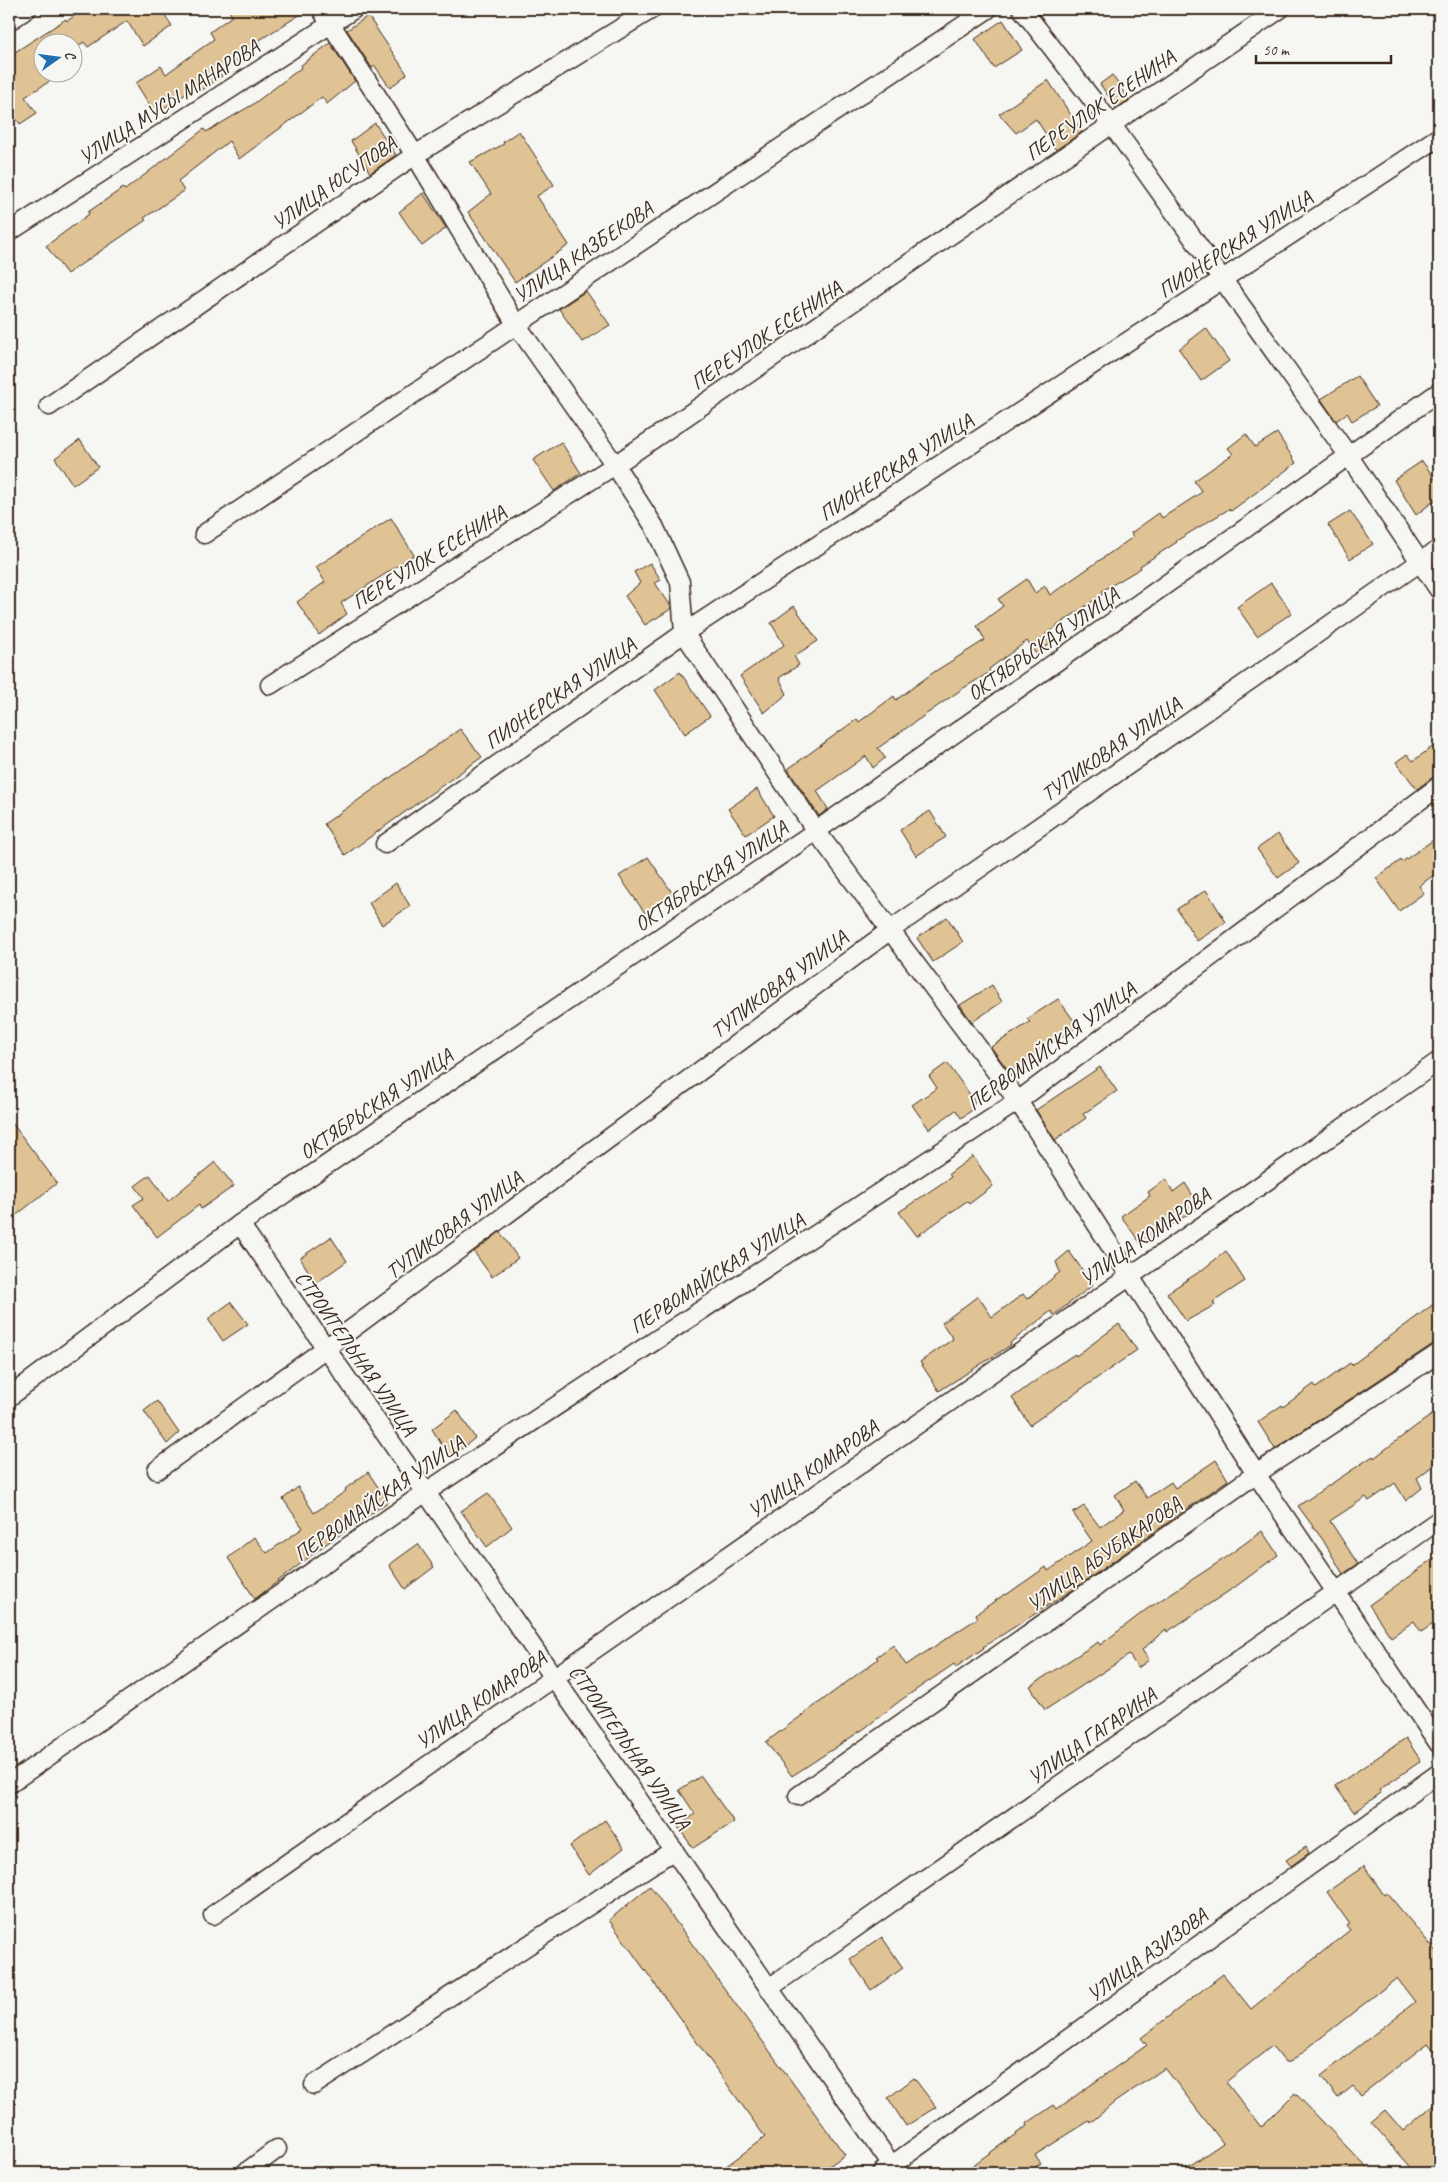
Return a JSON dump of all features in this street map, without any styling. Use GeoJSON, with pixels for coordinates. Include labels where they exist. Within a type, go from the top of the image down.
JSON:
{"type":"FeatureCollection","features":[{"type":"Feature","properties":{"kind":"street"},"geometry":{"type":"LineString","coordinates":[[9,21],[27,9]]}},
{"type":"Feature","properties":{"kind":"street"},"geometry":{"type":"LineString","coordinates":[[321,9],[415,155],[516,324],[616,465],[654,526],[680,582],[684,633],[816,831],[1018,1101],[1256,1474],[1439,1744]]}},
{"type":"Feature","properties":{"kind":"street","name":"УЛИЦА МУСЫ МАНАРОВА"},"geometry":{"type":"LineString","coordinates":[[9,232],[354,9]]}},
{"type":"Feature","properties":{"kind":"street","name":"УЛИЦА ЮСУПОВА"},"geometry":{"type":"LineString","coordinates":[[49,406],[415,155],[652,9]]}},
{"type":"Feature","properties":{"kind":"street","name":"УЛИЦА КАЗБЕКОВА"},"geometry":{"type":"LineString","coordinates":[[204,534],[988,9]]}},
{"type":"Feature","properties":{"kind":"street"},"geometry":{"type":"LineString","coordinates":[[1022,9],[1112,125],[1348,455],[1439,590]]}},
{"type":"Feature","properties":{"kind":"street","name":"ПЕРЕУЛОК ЕСЕНИНА"},"geometry":{"type":"LineString","coordinates":[[270,685],[616,465],[1280,9]]}},
{"type":"Feature","properties":{"kind":"street","name":"ПИОНЕРСКАЯ УЛИЦА"},"geometry":{"type":"LineString","coordinates":[[385,844],[684,633],[1439,137]]}},
{"type":"Feature","properties":{"kind":"street","name":"ОКТЯБРЬСКАЯ УЛИЦА"},"geometry":{"type":"LineString","coordinates":[[9,1397],[240,1224],[816,831],[1439,392]]}},
{"type":"Feature","properties":{"kind":"street","name":"ТУПИКОВАЯ УЛИЦА"},"geometry":{"type":"LineString","coordinates":[[157,1470],[326,1348],[889,931],[1439,549]]}},
{"type":"Feature","properties":{"kind":"street","name":"ПЕРВОМАЙСКАЯ УЛИЦА"},"geometry":{"type":"LineString","coordinates":[[9,1784],[426,1492],[1018,1101],[1439,786]]}},
{"type":"Feature","properties":{"kind":"street","name":"УЛИЦА КОМАРОВА"},"geometry":{"type":"LineString","coordinates":[[213,1915],[1130,1274],[1439,1061]]}},
{"type":"Feature","properties":{"kind":"street","name":"СТРОИТЕЛЬНАЯ УЛИЦА"},"geometry":{"type":"LineString","coordinates":[[240,1224],[769,1988],[890,2171]]}},
{"type":"Feature","properties":{"kind":"street","name":"УЛИЦА АБУБАКАРОВА"},"geometry":{"type":"LineString","coordinates":[[798,1796],[1256,1474],[1439,1353]]}},
{"type":"Feature","properties":{"kind":"street","name":"УЛИЦА ГАГАРИНА"},"geometry":{"type":"LineString","coordinates":[[769,1988],[1439,1520]]}},
{"type":"Feature","properties":{"kind":"street","name":"УЛИЦА АЗИЗОВА"},"geometry":{"type":"LineString","coordinates":[[890,2171],[1439,1773]]}},
{"type":"Feature","properties":{"kind":"street"},"geometry":{"type":"LineString","coordinates":[[314,2085],[674,1850]]}},
{"type":"Feature","properties":{"kind":"street"},"geometry":{"type":"LineString","coordinates":[[245,2173],[277,2150]]}},
{"type":"Feature","properties":{"kind":"building"},"geometry":{"type":"Polygon","coordinates":[[[85,9],[161,9],[172,26],[143,46],[127,21],[88,47],[84,42],[82,43],[82,32],[46,32],[66,19],[67,21],[85,9]]]}},
{"type":"Feature","properties":{"kind":"building"},"geometry":{"type":"Polygon","coordinates":[[[228,9],[309,9],[258,41],[260,44],[220,73],[222,76],[198,93],[195,88],[155,114],[136,83],[161,66],[166,74],[214,39],[210,32],[232,16],[228,9]]]}},
{"type":"Feature","properties":{"kind":"building"},"geometry":{"type":"Polygon","coordinates":[[[368,16],[407,74],[390,88],[375,66],[372,68],[347,30],[368,16]]]}},
{"type":"Feature","properties":{"kind":"building"},"geometry":{"type":"Polygon","coordinates":[[[1003,20],[1022,50],[994,68],[975,39],[1003,20]]]}},
{"type":"Feature","properties":{"kind":"building"},"geometry":{"type":"Polygon","coordinates":[[[32,41],[32,82],[48,82],[25,97],[37,113],[20,124],[9,109],[9,56],[32,41]]]}},
{"type":"Feature","properties":{"kind":"building"},"geometry":{"type":"Polygon","coordinates":[[[330,43],[355,81],[327,104],[322,97],[239,159],[229,141],[178,181],[184,191],[144,218],[146,220],[67,274],[46,246],[89,214],[88,212],[123,188],[125,190],[204,129],[206,132],[252,105],[301,68],[300,66],[330,43]]]}},
{"type":"Feature","properties":{"kind":"building"},"geometry":{"type":"Polygon","coordinates":[[[1112,75],[1129,100],[1116,108],[1100,84],[1112,75]]]}},
{"type":"Feature","properties":{"kind":"building"},"geometry":{"type":"Polygon","coordinates":[[[1048,80],[1082,132],[1056,150],[1036,119],[1016,133],[999,114],[1048,80]]]}},
{"type":"Feature","properties":{"kind":"building"},"geometry":{"type":"Polygon","coordinates":[[[375,123],[396,155],[370,173],[351,141],[375,123]]]}},
{"type":"Feature","properties":{"kind":"building"},"geometry":{"type":"Polygon","coordinates":[[[519,131],[554,185],[537,196],[569,245],[515,282],[468,212],[491,194],[470,162],[504,144],[503,142],[519,131]]]}},
{"type":"Feature","properties":{"kind":"building"},"geometry":{"type":"Polygon","coordinates":[[[423,193],[446,228],[422,246],[399,212],[423,193]]]}},
{"type":"Feature","properties":{"kind":"building"},"geometry":{"type":"Polygon","coordinates":[[[586,291],[610,325],[582,342],[559,309],[586,291]]]}},
{"type":"Feature","properties":{"kind":"building"},"geometry":{"type":"Polygon","coordinates":[[[1206,328],[1229,361],[1201,381],[1179,349],[1206,328]]]}},
{"type":"Feature","properties":{"kind":"building"},"geometry":{"type":"Polygon","coordinates":[[[1357,376],[1377,406],[1352,421],[1347,413],[1336,421],[1321,399],[1357,376]]]}},
{"type":"Feature","properties":{"kind":"building"},"geometry":{"type":"Polygon","coordinates":[[[1277,433],[1296,463],[1231,511],[1229,509],[1176,541],[1140,566],[1141,568],[1102,591],[1103,594],[1044,635],[1050,644],[1036,654],[1027,641],[989,669],[990,672],[962,689],[878,748],[885,758],[873,768],[866,756],[817,791],[828,809],[819,816],[788,769],[857,719],[859,722],[894,696],[896,700],[934,672],[985,640],[977,626],[1003,606],[998,599],[1027,579],[1035,593],[1045,586],[1050,595],[1133,537],[1131,533],[1159,513],[1162,518],[1202,492],[1194,481],[1233,454],[1228,448],[1246,434],[1255,447],[1277,433]]]}},
{"type":"Feature","properties":{"kind":"building"},"geometry":{"type":"Polygon","coordinates":[[[80,440],[98,467],[73,485],[55,458],[80,440]]]}},
{"type":"Feature","properties":{"kind":"building"},"geometry":{"type":"Polygon","coordinates":[[[561,442],[581,473],[554,491],[533,460],[561,442]]]}},
{"type":"Feature","properties":{"kind":"building"},"geometry":{"type":"Polygon","coordinates":[[[1422,461],[1439,484],[1439,497],[1416,515],[1394,480],[1422,461]]]}},
{"type":"Feature","properties":{"kind":"building"},"geometry":{"type":"Polygon","coordinates":[[[1350,511],[1373,544],[1350,559],[1328,525],[1350,511]]]}},
{"type":"Feature","properties":{"kind":"building"},"geometry":{"type":"Polygon","coordinates":[[[391,518],[414,555],[341,603],[347,614],[319,635],[297,602],[325,582],[316,567],[391,518]]]}},
{"type":"Feature","properties":{"kind":"building"},"geometry":{"type":"Polygon","coordinates":[[[650,563],[661,580],[655,583],[671,606],[671,609],[645,625],[625,596],[640,583],[634,572],[650,563]]]}},
{"type":"Feature","properties":{"kind":"building"},"geometry":{"type":"Polygon","coordinates":[[[1271,583],[1292,613],[1257,636],[1237,607],[1271,583]]]}},
{"type":"Feature","properties":{"kind":"building"},"geometry":{"type":"Polygon","coordinates":[[[794,606],[818,641],[794,656],[799,665],[779,678],[787,694],[764,713],[740,676],[784,645],[771,623],[794,606]]]}},
{"type":"Feature","properties":{"kind":"building"},"geometry":{"type":"Polygon","coordinates":[[[680,672],[710,716],[685,734],[655,690],[680,672]]]}},
{"type":"Feature","properties":{"kind":"building"},"geometry":{"type":"Polygon","coordinates":[[[460,729],[482,757],[345,855],[324,824],[460,729]]]}},
{"type":"Feature","properties":{"kind":"building"},"geometry":{"type":"Polygon","coordinates":[[[1439,742],[1439,776],[1433,777],[1417,789],[1396,762],[1407,754],[1413,761],[1439,742]]]}},
{"type":"Feature","properties":{"kind":"building"},"geometry":{"type":"Polygon","coordinates":[[[757,789],[774,816],[746,835],[728,809],[757,789]]]}},
{"type":"Feature","properties":{"kind":"building"},"geometry":{"type":"Polygon","coordinates":[[[930,811],[946,837],[916,856],[900,830],[930,811]]]}},
{"type":"Feature","properties":{"kind":"building"},"geometry":{"type":"Polygon","coordinates":[[[1278,834],[1299,863],[1278,878],[1257,849],[1278,834]]]}},
{"type":"Feature","properties":{"kind":"building"},"geometry":{"type":"Polygon","coordinates":[[[1439,836],[1439,871],[1419,886],[1424,893],[1399,911],[1376,878],[1439,836]]]}},
{"type":"Feature","properties":{"kind":"building"},"geometry":{"type":"Polygon","coordinates":[[[648,857],[673,894],[645,913],[619,876],[648,857]]]}},
{"type":"Feature","properties":{"kind":"building"},"geometry":{"type":"Polygon","coordinates":[[[396,883],[410,906],[382,925],[369,903],[396,883]]]}},
{"type":"Feature","properties":{"kind":"building"},"geometry":{"type":"Polygon","coordinates":[[[1206,890],[1226,922],[1197,941],[1177,909],[1206,890]]]}},
{"type":"Feature","properties":{"kind":"building"},"geometry":{"type":"Polygon","coordinates":[[[947,917],[963,942],[933,962],[917,938],[947,917]]]}},
{"type":"Feature","properties":{"kind":"building"},"geometry":{"type":"Polygon","coordinates":[[[992,985],[1002,1002],[972,1022],[960,1005],[992,985]]]}},
{"type":"Feature","properties":{"kind":"building"},"geometry":{"type":"Polygon","coordinates":[[[1058,999],[1078,1026],[1010,1073],[991,1047],[1030,1022],[1027,1019],[1058,999]]]}},
{"type":"Feature","properties":{"kind":"building"},"geometry":{"type":"Polygon","coordinates":[[[947,1063],[974,1100],[974,1104],[971,1111],[961,1118],[956,1110],[929,1129],[912,1105],[937,1088],[929,1076],[947,1063]]]}},
{"type":"Feature","properties":{"kind":"building"},"geometry":{"type":"Polygon","coordinates":[[[1100,1067],[1117,1091],[1083,1114],[1086,1118],[1055,1140],[1036,1110],[1100,1067]]]}},
{"type":"Feature","properties":{"kind":"building"},"geometry":{"type":"Polygon","coordinates":[[[9,1119],[57,1183],[9,1221],[9,1119]]]}},
{"type":"Feature","properties":{"kind":"building"},"geometry":{"type":"Polygon","coordinates":[[[973,1156],[993,1186],[969,1204],[967,1201],[917,1236],[899,1212],[951,1177],[949,1174],[973,1156]]]}},
{"type":"Feature","properties":{"kind":"building"},"geometry":{"type":"Polygon","coordinates":[[[215,1162],[234,1186],[201,1209],[199,1205],[157,1237],[133,1205],[144,1198],[135,1186],[150,1175],[168,1201],[215,1162]]]}},
{"type":"Feature","properties":{"kind":"building"},"geometry":{"type":"Polygon","coordinates":[[[1166,1179],[1173,1192],[1185,1183],[1200,1207],[1141,1244],[1121,1216],[1150,1196],[1148,1192],[1166,1179]]]}},
{"type":"Feature","properties":{"kind":"building"},"geometry":{"type":"Polygon","coordinates":[[[500,1232],[518,1258],[492,1277],[474,1252],[500,1232]]]}},
{"type":"Feature","properties":{"kind":"building"},"geometry":{"type":"Polygon","coordinates":[[[331,1237],[347,1261],[316,1283],[300,1258],[331,1237]]]}},
{"type":"Feature","properties":{"kind":"building"},"geometry":{"type":"Polygon","coordinates":[[[1069,1251],[1093,1285],[1054,1315],[1051,1311],[1010,1343],[1011,1345],[939,1391],[920,1362],[953,1339],[942,1323],[978,1296],[992,1317],[1023,1294],[1027,1299],[1060,1272],[1056,1262],[1069,1251]]]}},
{"type":"Feature","properties":{"kind":"building"},"geometry":{"type":"Polygon","coordinates":[[[1226,1251],[1245,1281],[1213,1302],[1215,1305],[1186,1321],[1167,1293],[1202,1270],[1226,1251]]]}},
{"type":"Feature","properties":{"kind":"building"},"geometry":{"type":"Polygon","coordinates":[[[1439,1300],[1439,1340],[1275,1449],[1258,1422],[1282,1405],[1283,1407],[1314,1384],[1316,1388],[1350,1363],[1352,1365],[1439,1300]]]}},
{"type":"Feature","properties":{"kind":"building"},"geometry":{"type":"Polygon","coordinates":[[[231,1302],[248,1324],[223,1341],[208,1319],[231,1302]]]}},
{"type":"Feature","properties":{"kind":"building"},"geometry":{"type":"Polygon","coordinates":[[[1119,1324],[1137,1350],[1030,1425],[1012,1398],[1050,1370],[1075,1354],[1076,1356],[1119,1324]]]}},
{"type":"Feature","properties":{"kind":"building"},"geometry":{"type":"Polygon","coordinates":[[[157,1401],[179,1433],[167,1444],[144,1411],[157,1401]]]}},
{"type":"Feature","properties":{"kind":"building"},"geometry":{"type":"Polygon","coordinates":[[[457,1410],[475,1438],[450,1458],[432,1429],[457,1410]]]}},
{"type":"Feature","properties":{"kind":"building"},"geometry":{"type":"Polygon","coordinates":[[[1439,1410],[1439,1461],[1417,1478],[1422,1488],[1406,1501],[1395,1483],[1369,1501],[1366,1497],[1330,1521],[1358,1564],[1343,1574],[1323,1540],[1298,1506],[1373,1456],[1374,1458],[1439,1410]]]}},
{"type":"Feature","properties":{"kind":"building"},"geometry":{"type":"Polygon","coordinates":[[[1216,1460],[1228,1480],[1074,1589],[983,1647],[956,1667],[954,1664],[901,1700],[865,1728],[792,1776],[766,1742],[878,1659],[876,1657],[893,1645],[906,1665],[978,1618],[976,1614],[1005,1594],[1046,1567],[1048,1571],[1092,1541],[1073,1513],[1084,1506],[1100,1527],[1124,1510],[1115,1495],[1135,1481],[1147,1498],[1171,1482],[1175,1488],[1216,1460]]]}},
{"type":"Feature","properties":{"kind":"building"},"geometry":{"type":"Polygon","coordinates":[[[368,1472],[388,1502],[326,1544],[255,1599],[228,1558],[254,1537],[267,1553],[303,1528],[283,1499],[298,1487],[314,1513],[346,1491],[345,1489],[368,1472]]]}},
{"type":"Feature","properties":{"kind":"building"},"geometry":{"type":"Polygon","coordinates":[[[488,1493],[512,1527],[487,1547],[461,1511],[488,1493]]]}},
{"type":"Feature","properties":{"kind":"building"},"geometry":{"type":"Polygon","coordinates":[[[1262,1531],[1278,1555],[1235,1587],[1167,1632],[1166,1629],[1142,1650],[1149,1660],[1138,1668],[1129,1655],[1045,1710],[1030,1686],[1098,1642],[1100,1645],[1147,1609],[1219,1562],[1262,1531]]]}},
{"type":"Feature","properties":{"kind":"building"},"geometry":{"type":"Polygon","coordinates":[[[418,1544],[434,1567],[405,1589],[389,1565],[418,1544]]]}},
{"type":"Feature","properties":{"kind":"building"},"geometry":{"type":"Polygon","coordinates":[[[1439,1555],[1439,1620],[1421,1632],[1414,1621],[1391,1637],[1369,1605],[1439,1555]]]}},
{"type":"Feature","properties":{"kind":"building"},"geometry":{"type":"Polygon","coordinates":[[[1406,1738],[1421,1761],[1379,1790],[1381,1793],[1354,1812],[1335,1786],[1406,1738]]]}},
{"type":"Feature","properties":{"kind":"building"},"geometry":{"type":"Polygon","coordinates":[[[701,1776],[734,1822],[693,1848],[678,1827],[695,1814],[679,1790],[701,1776]]]}},
{"type":"Feature","properties":{"kind":"building"},"geometry":{"type":"Polygon","coordinates":[[[605,1820],[624,1848],[589,1875],[570,1846],[605,1820]]]}},
{"type":"Feature","properties":{"kind":"building"},"geometry":{"type":"Polygon","coordinates":[[[1306,1847],[1309,1853],[1291,1866],[1286,1860],[1306,1847]]]}},
{"type":"Feature","properties":{"kind":"building"},"geometry":{"type":"Polygon","coordinates":[[[1364,1866],[1384,1895],[1387,1893],[1439,1955],[1439,2057],[1428,2043],[1361,2095],[1353,2086],[1338,2098],[1321,2076],[1415,2002],[1397,1978],[1290,2062],[1285,2062],[1272,2046],[1226,2082],[1261,2127],[1295,2093],[1372,2173],[1179,2173],[1223,2143],[1165,2068],[1115,2102],[1090,2123],[1089,2121],[1035,2155],[1041,2163],[1028,2173],[962,2173],[1027,2126],[1026,2124],[1054,2105],[1057,2109],[1147,2045],[1141,2038],[1223,1974],[1251,2009],[1350,1930],[1346,1925],[1349,1923],[1327,1892],[1364,1866]]]}},
{"type":"Feature","properties":{"kind":"building"},"geometry":{"type":"Polygon","coordinates":[[[650,1886],[845,2155],[819,2173],[717,2173],[765,2137],[609,1920],[650,1886]]]}},
{"type":"Feature","properties":{"kind":"building"},"geometry":{"type":"Polygon","coordinates":[[[882,1937],[903,1968],[871,1990],[850,1959],[882,1937]]]}},
{"type":"Feature","properties":{"kind":"building"},"geometry":{"type":"Polygon","coordinates":[[[914,2078],[936,2107],[906,2126],[888,2098],[914,2078]]]}},
{"type":"Feature","properties":{"kind":"building"},"geometry":{"type":"Polygon","coordinates":[[[1439,2100],[1439,2159],[1423,2173],[1416,2173],[1371,2122],[1385,2110],[1403,2131],[1439,2100]]]}}]}
